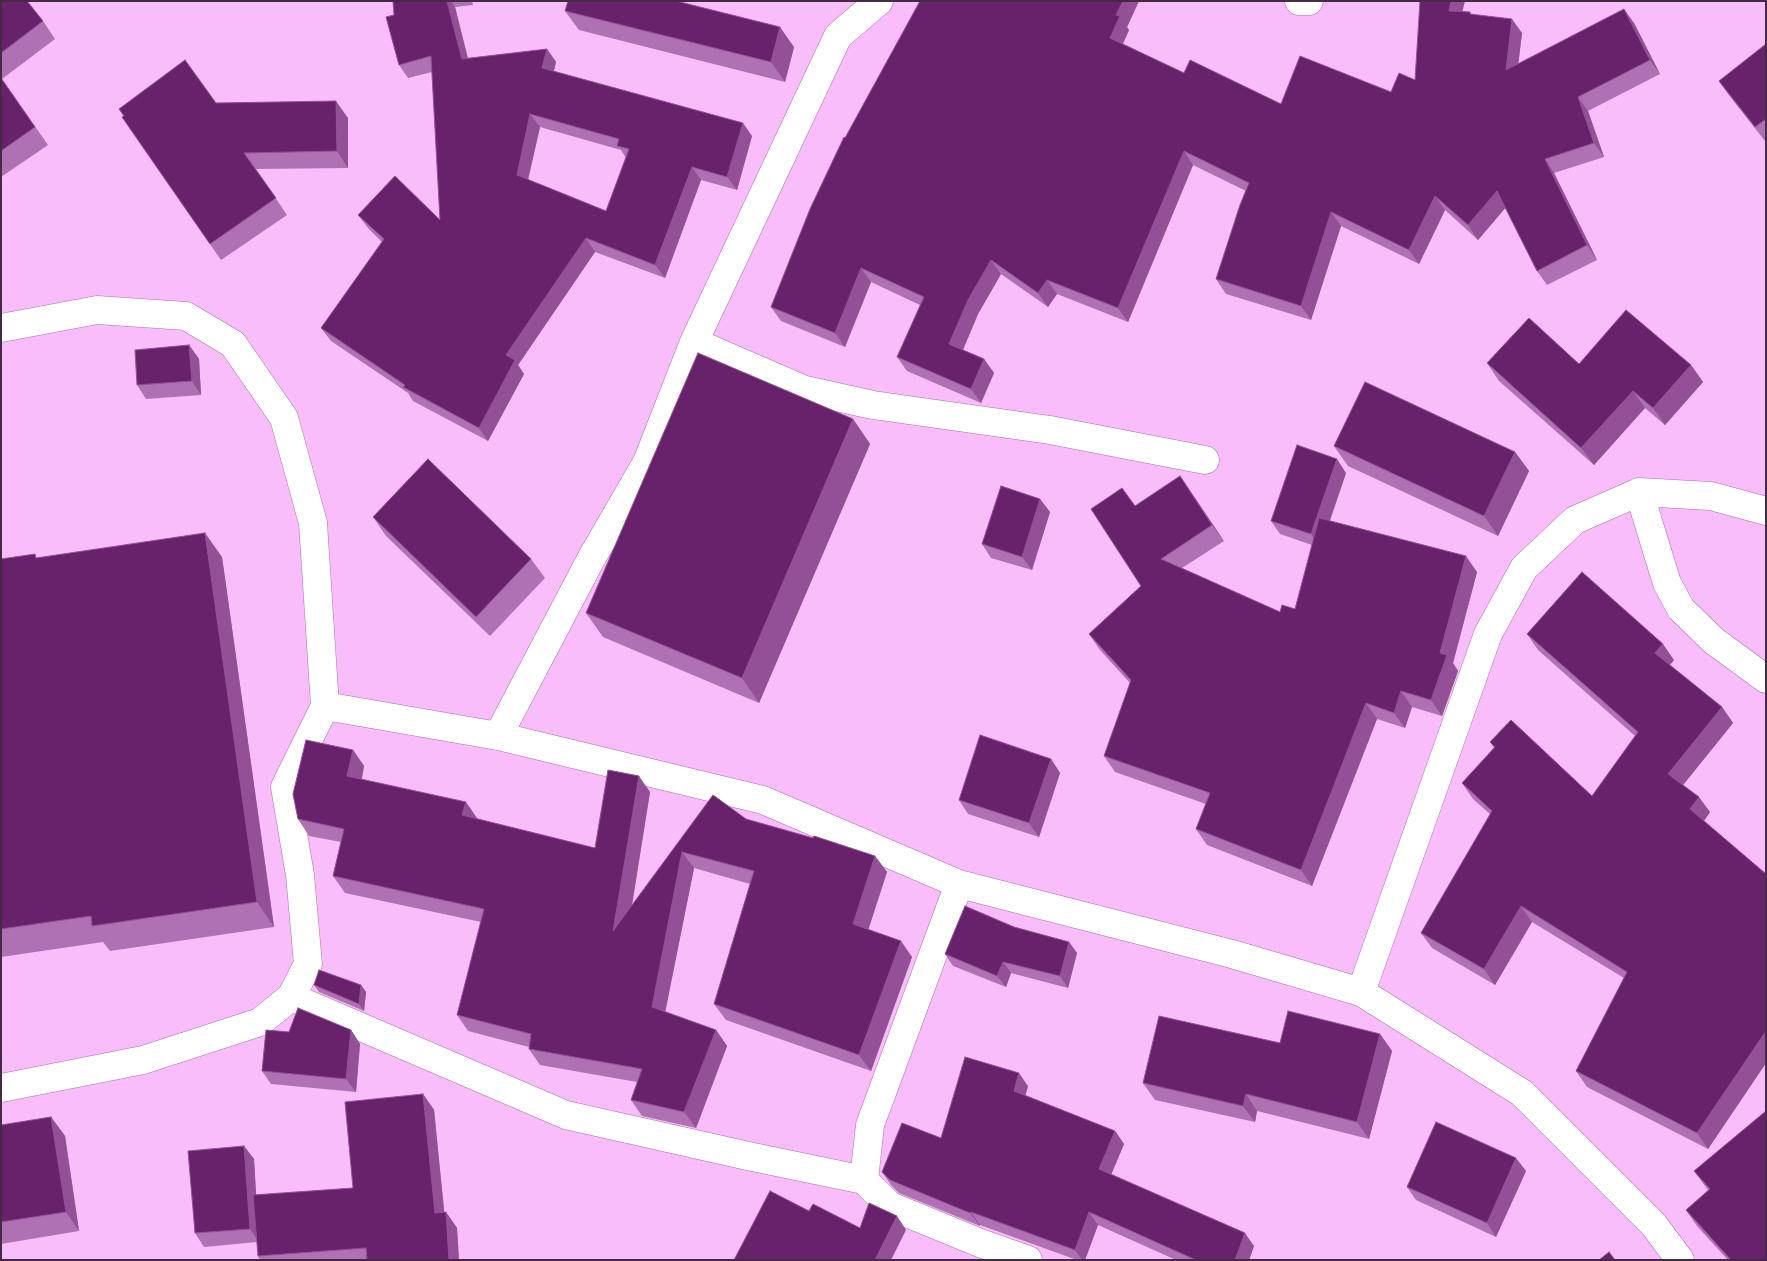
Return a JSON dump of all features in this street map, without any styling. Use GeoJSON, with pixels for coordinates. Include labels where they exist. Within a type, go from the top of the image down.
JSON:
{"type":"FeatureCollection","features":[{"type":"Feature","properties":{"kind":"street"},"geometry":{"type":"LineString","coordinates":[[498,736],[591,559],[646,462],[694,342],[838,36],[878,1]]}},
{"type":"Feature","properties":{"kind":"street"},"geometry":{"type":"LineString","coordinates":[[1298,1],[1309,1]]}},
{"type":"Feature","properties":{"kind":"street"},"geometry":{"type":"LineString","coordinates":[[1,328],[97,310],[186,316],[233,344],[284,418],[312,523],[325,706],[285,787],[300,875],[308,964],[291,997],[260,1022],[143,1060],[1,1088]]}},
{"type":"Feature","properties":{"kind":"street"},"geometry":{"type":"LineString","coordinates":[[694,342],[805,390],[873,405],[1050,430],[1205,460]]}},
{"type":"Feature","properties":{"kind":"street"},"geometry":{"type":"LineString","coordinates":[[1639,492],[1667,583],[1681,609],[1714,641],[1766,679]]}},
{"type":"Feature","properties":{"kind":"street"},"geometry":{"type":"LineString","coordinates":[[1361,992],[1488,634],[1524,568],[1575,520],[1639,492],[1711,496],[1766,511]]}},
{"type":"Feature","properties":{"kind":"street"},"geometry":{"type":"LineString","coordinates":[[325,706],[498,736],[763,800],[959,884],[1232,954],[1361,992],[1522,1093],[1654,1225],[1680,1260]]}},
{"type":"Feature","properties":{"kind":"street"},"geometry":{"type":"LineString","coordinates":[[864,1180],[870,1125],[959,884]]}},
{"type":"Feature","properties":{"kind":"street"},"geometry":{"type":"LineString","coordinates":[[291,997],[566,1115],[864,1180],[890,1206],[979,1251],[1028,1260]]}},
{"type":"Feature","properties":{"kind":"building"},"geometry":{"type":"Polygon","coordinates":[[[1,1],[27,1],[43,21],[1,53],[1,1]]]}},
{"type":"Feature","properties":{"kind":"building"},"geometry":{"type":"Polygon","coordinates":[[[393,1],[447,1],[462,59],[547,49],[542,68],[743,123],[727,177],[692,167],[655,265],[586,238],[506,355],[515,360],[479,428],[403,387],[405,385],[321,328],[384,239],[358,215],[395,176],[440,220],[431,56],[399,65],[386,17],[394,15],[393,1]],[[530,114],[517,175],[606,211],[629,149],[617,146],[619,139],[530,114]]]}},
{"type":"Feature","properties":{"kind":"building"},"geometry":{"type":"Polygon","coordinates":[[[568,1],[676,1],[780,27],[771,62],[565,11],[568,1]]]}},
{"type":"Feature","properties":{"kind":"building"},"geometry":{"type":"Polygon","coordinates":[[[920,1],[1123,1],[1116,15],[1120,16],[1110,38],[1184,73],[1190,60],[1281,104],[1300,56],[1391,92],[1399,73],[1415,80],[1420,1],[1451,1],[1449,11],[1470,12],[1470,14],[1512,19],[1506,70],[1624,9],[1650,60],[1578,97],[1594,143],[1545,159],[1587,245],[1537,271],[1497,191],[1468,225],[1435,196],[1409,250],[1331,212],[1301,306],[1216,279],[1249,183],[1184,151],[1118,308],[1047,280],[1038,293],[991,260],[968,300],[949,344],[984,359],[971,389],[897,357],[924,297],[861,268],[835,333],[771,307],[810,209],[844,137],[920,1]]]}},
{"type":"Feature","properties":{"kind":"building"},"geometry":{"type":"Polygon","coordinates":[[[1766,44],[1766,119],[1755,127],[1719,81],[1766,44]]]}},
{"type":"Feature","properties":{"kind":"building"},"geometry":{"type":"Polygon","coordinates":[[[185,60],[216,103],[336,101],[337,151],[244,153],[276,198],[210,244],[122,117],[124,116],[119,109],[185,60]]]}},
{"type":"Feature","properties":{"kind":"building"},"geometry":{"type":"Polygon","coordinates":[[[1,78],[35,127],[1,151],[1,78]]]}},
{"type":"Feature","properties":{"kind":"building"},"geometry":{"type":"Polygon","coordinates":[[[1626,310],[1691,365],[1653,408],[1633,391],[1581,448],[1487,363],[1529,318],[1579,364],[1626,310]]]}},
{"type":"Feature","properties":{"kind":"building"},"geometry":{"type":"Polygon","coordinates":[[[189,345],[192,381],[137,385],[135,350],[189,345]]]}},
{"type":"Feature","properties":{"kind":"building"},"geometry":{"type":"Polygon","coordinates":[[[698,353],[853,419],[742,678],[586,613],[698,353]]]}},
{"type":"Feature","properties":{"kind":"building"},"geometry":{"type":"Polygon","coordinates":[[[1365,382],[1515,452],[1484,516],[1334,446],[1365,382]]]}},
{"type":"Feature","properties":{"kind":"building"},"geometry":{"type":"Polygon","coordinates":[[[1297,445],[1337,459],[1311,534],[1271,521],[1297,445]]]}},
{"type":"Feature","properties":{"kind":"building"},"geometry":{"type":"Polygon","coordinates":[[[428,459],[531,559],[476,617],[373,517],[428,459]]]}},
{"type":"Feature","properties":{"kind":"building"},"geometry":{"type":"Polygon","coordinates":[[[1180,476],[1212,525],[1161,559],[1280,612],[1282,605],[1295,609],[1319,518],[1466,556],[1440,653],[1447,655],[1431,700],[1401,691],[1394,713],[1366,703],[1301,870],[1196,829],[1210,793],[1104,756],[1131,680],[1089,634],[1141,586],[1091,509],[1122,488],[1135,506],[1180,476]]]}},
{"type":"Feature","properties":{"kind":"building"},"geometry":{"type":"Polygon","coordinates":[[[1001,486],[1040,499],[1022,557],[982,544],[1001,486]]]}},
{"type":"Feature","properties":{"kind":"building"},"geometry":{"type":"Polygon","coordinates":[[[205,533],[257,902],[92,926],[91,916],[1,929],[1,559],[35,554],[36,558],[205,533]]]}},
{"type":"Feature","properties":{"kind":"building"},"geometry":{"type":"Polygon","coordinates":[[[1582,572],[1663,644],[1655,653],[1722,707],[1668,774],[1699,797],[1690,809],[1766,874],[1766,1031],[1697,1133],[1576,1071],[1627,972],[1521,906],[1484,969],[1421,933],[1492,811],[1462,783],[1495,747],[1490,742],[1511,720],[1592,796],[1638,732],[1527,634],[1582,572]]]}},
{"type":"Feature","properties":{"kind":"building"},"geometry":{"type":"Polygon","coordinates":[[[980,735],[1051,759],[1029,823],[959,800],[980,735]]]}},
{"type":"Feature","properties":{"kind":"building"},"geometry":{"type":"Polygon","coordinates":[[[306,740],[353,750],[347,776],[466,802],[462,815],[595,848],[608,770],[639,776],[613,931],[713,795],[746,819],[813,838],[814,836],[875,856],[853,924],[901,941],[859,1055],[714,1004],[754,871],[682,852],[652,1007],[716,1030],[684,1112],[631,1100],[642,1069],[529,1049],[531,1034],[457,1015],[484,909],[333,876],[344,829],[298,819],[293,794],[306,740]]]}},
{"type":"Feature","properties":{"kind":"building"},"geometry":{"type":"Polygon","coordinates":[[[965,906],[1014,927],[1069,942],[1060,976],[1003,962],[997,976],[945,954],[965,906]]]}},
{"type":"Feature","properties":{"kind":"building"},"geometry":{"type":"Polygon","coordinates":[[[319,970],[361,985],[359,1004],[314,985],[319,970]]]}},
{"type":"Feature","properties":{"kind":"building"},"geometry":{"type":"Polygon","coordinates":[[[298,1008],[351,1030],[346,1079],[262,1071],[266,1030],[289,1032],[298,1008]]]}},
{"type":"Feature","properties":{"kind":"building"},"geometry":{"type":"Polygon","coordinates":[[[1288,1011],[1380,1034],[1357,1122],[1246,1094],[1243,1106],[1143,1083],[1159,1016],[1280,1043],[1288,1011]]]}},
{"type":"Feature","properties":{"kind":"building"},"geometry":{"type":"Polygon","coordinates":[[[965,1057],[1019,1073],[1014,1091],[1115,1131],[1099,1169],[1245,1233],[1235,1260],[1196,1260],[1089,1212],[1075,1250],[970,1213],[890,1180],[882,1172],[902,1123],[941,1138],[965,1057]]]}},
{"type":"Feature","properties":{"kind":"building"},"geometry":{"type":"Polygon","coordinates":[[[423,1094],[435,1213],[446,1212],[449,1260],[367,1260],[366,1248],[258,1256],[253,1195],[353,1188],[345,1102],[423,1094]]]}},
{"type":"Feature","properties":{"kind":"building"},"geometry":{"type":"Polygon","coordinates":[[[1766,1111],[1766,1259],[1731,1260],[1686,1210],[1710,1189],[1694,1171],[1766,1111]]]}},
{"type":"Feature","properties":{"kind":"building"},"geometry":{"type":"Polygon","coordinates":[[[51,1117],[66,1212],[1,1222],[1,1125],[51,1117]]]}},
{"type":"Feature","properties":{"kind":"building"},"geometry":{"type":"Polygon","coordinates":[[[1436,1122],[1516,1158],[1487,1223],[1407,1187],[1436,1122]]]}},
{"type":"Feature","properties":{"kind":"building"},"geometry":{"type":"Polygon","coordinates":[[[244,1146],[250,1229],[195,1233],[188,1151],[244,1146]]]}},
{"type":"Feature","properties":{"kind":"building"},"geometry":{"type":"Polygon","coordinates":[[[770,1191],[809,1211],[813,1204],[860,1228],[869,1203],[897,1216],[875,1260],[734,1260],[770,1191]]]}},
{"type":"Feature","properties":{"kind":"building"},"geometry":{"type":"Polygon","coordinates":[[[1609,1252],[1615,1260],[1599,1260],[1609,1252]]]}}]}
